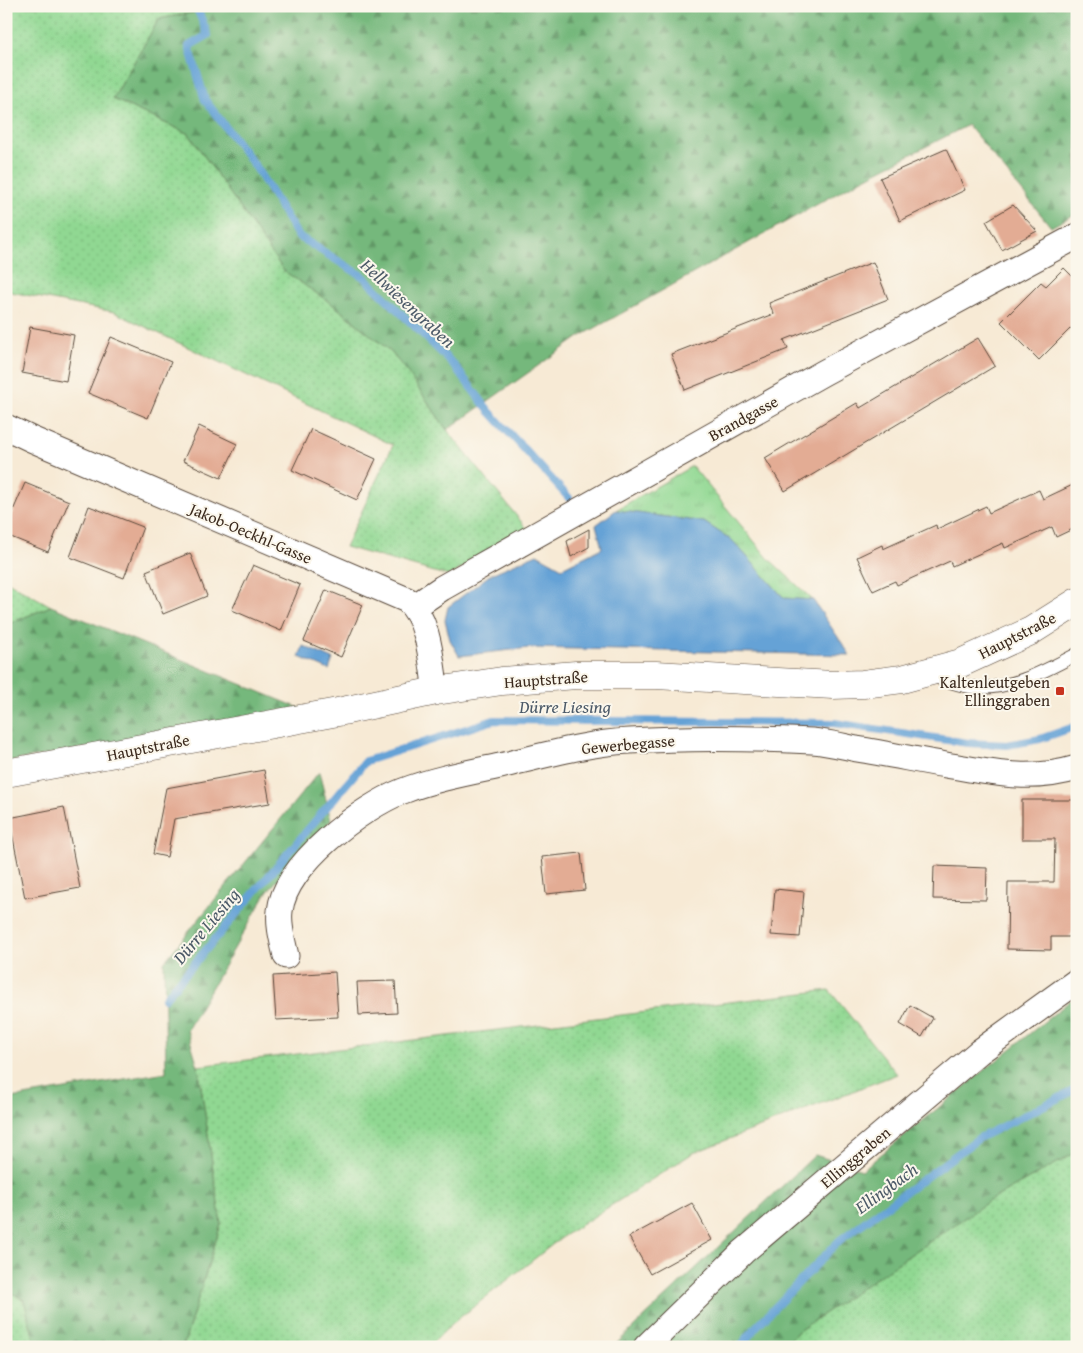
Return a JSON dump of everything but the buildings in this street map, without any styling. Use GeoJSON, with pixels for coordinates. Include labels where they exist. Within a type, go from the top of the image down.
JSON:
{"type":"FeatureCollection","features":[{"type":"Feature","properties":{"kind":"main road","name":"Hauptstraße"},"geometry":{"type":"LineString","coordinates":[[6,773],[338,712],[436,691],[502,681],[576,675],[666,676],[833,685],[888,681],[924,674],[962,663],[1020,636],[1077,602]]}},
{"type":"Feature","properties":{"kind":"street","name":"Brandgasse"},"geometry":{"type":"LineString","coordinates":[[414,607],[442,588],[805,383],[1077,236]]}},
{"type":"Feature","properties":{"kind":"street","name":"Jakob-Oeckhl-Gasse"},"geometry":{"type":"LineString","coordinates":[[6,427],[31,440],[396,595],[407,600],[414,607]]}},
{"type":"Feature","properties":{"kind":"street"},"geometry":{"type":"LineString","coordinates":[[414,607],[419,613],[424,628],[436,691]]}},
{"type":"Feature","properties":{"kind":"street","name":"Gewerbegasse"},"geometry":{"type":"LineString","coordinates":[[286,956],[280,928],[280,910],[285,892],[297,872],[341,828],[373,806],[402,791],[441,779],[584,747],[628,741],[712,739],[815,741],[1008,776],[1058,774],[1077,768]]}},
{"type":"Feature","properties":{"kind":"street","name":"Ellinggraben"},"geometry":{"type":"LineString","coordinates":[[646,1347],[743,1252],[979,1052],[1077,981]]}},
{"type":"Feature","properties":{"kind":"lane"},"geometry":{"type":"LineString","coordinates":[[924,674],[969,687],[1003,686],[1054,666],[1077,654]]}},
{"type":"Feature","properties":{"kind":"green space"},"geometry":{"type":"Polygon","coordinates":[[[6,6],[215,6],[217,8],[159,19],[113,99],[189,134],[284,271],[335,306],[391,352],[408,373],[447,430],[528,530],[449,576],[345,547],[393,445],[114,312],[6,291],[6,6]]]}},
{"type":"Feature","properties":{"kind":"green space"},"geometry":{"type":"Polygon","coordinates":[[[215,6],[1077,6],[1077,213],[1051,227],[968,125],[861,180],[579,337],[447,430],[408,373],[391,352],[335,306],[284,271],[189,134],[113,99],[159,19],[217,8],[215,6]]]}},
{"type":"Feature","properties":{"kind":"green space"},"geometry":{"type":"Polygon","coordinates":[[[692,466],[768,558],[813,600],[784,598],[733,541],[704,522],[616,510],[692,466]]]}},
{"type":"Feature","properties":{"kind":"green space"},"geometry":{"type":"Polygon","coordinates":[[[6,581],[51,606],[6,625],[6,581]]]}},
{"type":"Feature","properties":{"kind":"green space"},"geometry":{"type":"Polygon","coordinates":[[[51,606],[304,710],[6,762],[6,625],[51,606]]]}},
{"type":"Feature","properties":{"kind":"green space"},"geometry":{"type":"Polygon","coordinates":[[[319,772],[331,820],[267,892],[187,1030],[198,1066],[221,1224],[183,1347],[36,1347],[24,1300],[6,1289],[6,1099],[166,1072],[164,962],[319,772]]]}},
{"type":"Feature","properties":{"kind":"green space"},"geometry":{"type":"Polygon","coordinates":[[[829,990],[897,1074],[693,1153],[562,1237],[453,1323],[428,1347],[183,1347],[221,1224],[198,1066],[829,990]]]}},
{"type":"Feature","properties":{"kind":"green space"},"geometry":{"type":"Polygon","coordinates":[[[1077,995],[1077,1152],[989,1201],[797,1332],[786,1347],[613,1347],[815,1155],[862,1170],[1077,995]]]}},
{"type":"Feature","properties":{"kind":"green space"},"geometry":{"type":"Polygon","coordinates":[[[1077,1152],[1077,1347],[786,1347],[797,1332],[989,1201],[1077,1152]]]}},
{"type":"Feature","properties":{"kind":"green space"},"geometry":{"type":"Polygon","coordinates":[[[6,1289],[24,1300],[36,1347],[6,1347],[6,1289]]]}},
{"type":"Feature","properties":{"kind":"water"},"geometry":{"type":"Polygon","coordinates":[[[616,510],[704,522],[733,541],[784,598],[813,600],[850,655],[529,648],[459,656],[450,640],[445,620],[448,607],[491,574],[537,554],[562,568],[602,548],[596,525],[616,510]]]}},
{"type":"Feature","properties":{"kind":"water"},"geometry":{"type":"Polygon","coordinates":[[[303,646],[333,659],[329,670],[299,657],[303,646]]]}},
{"type":"Feature","properties":{"kind":"waterway","name":"Hellwiesengraben"},"geometry":{"type":"LineString","coordinates":[[196,6],[208,35],[189,46],[205,100],[255,166],[298,236],[364,277],[453,364],[489,411],[569,498]]}},
{"type":"Feature","properties":{"kind":"waterway","name":"Dürre Liesing"},"geometry":{"type":"LineString","coordinates":[[165,998],[366,761],[494,720],[834,723],[968,743],[1007,745],[1040,739],[1077,726]]}},
{"type":"Feature","properties":{"kind":"waterway","name":"Ellingbach"},"geometry":{"type":"LineString","coordinates":[[740,1347],[756,1327],[840,1240],[979,1138],[1077,1089]]}},
{"type":"Feature","properties":{"kind":"place","name":"Kaltenleutgeben Ellinggraben"},"geometry":{"type":"Point","coordinates":[1060,691]}}]}
